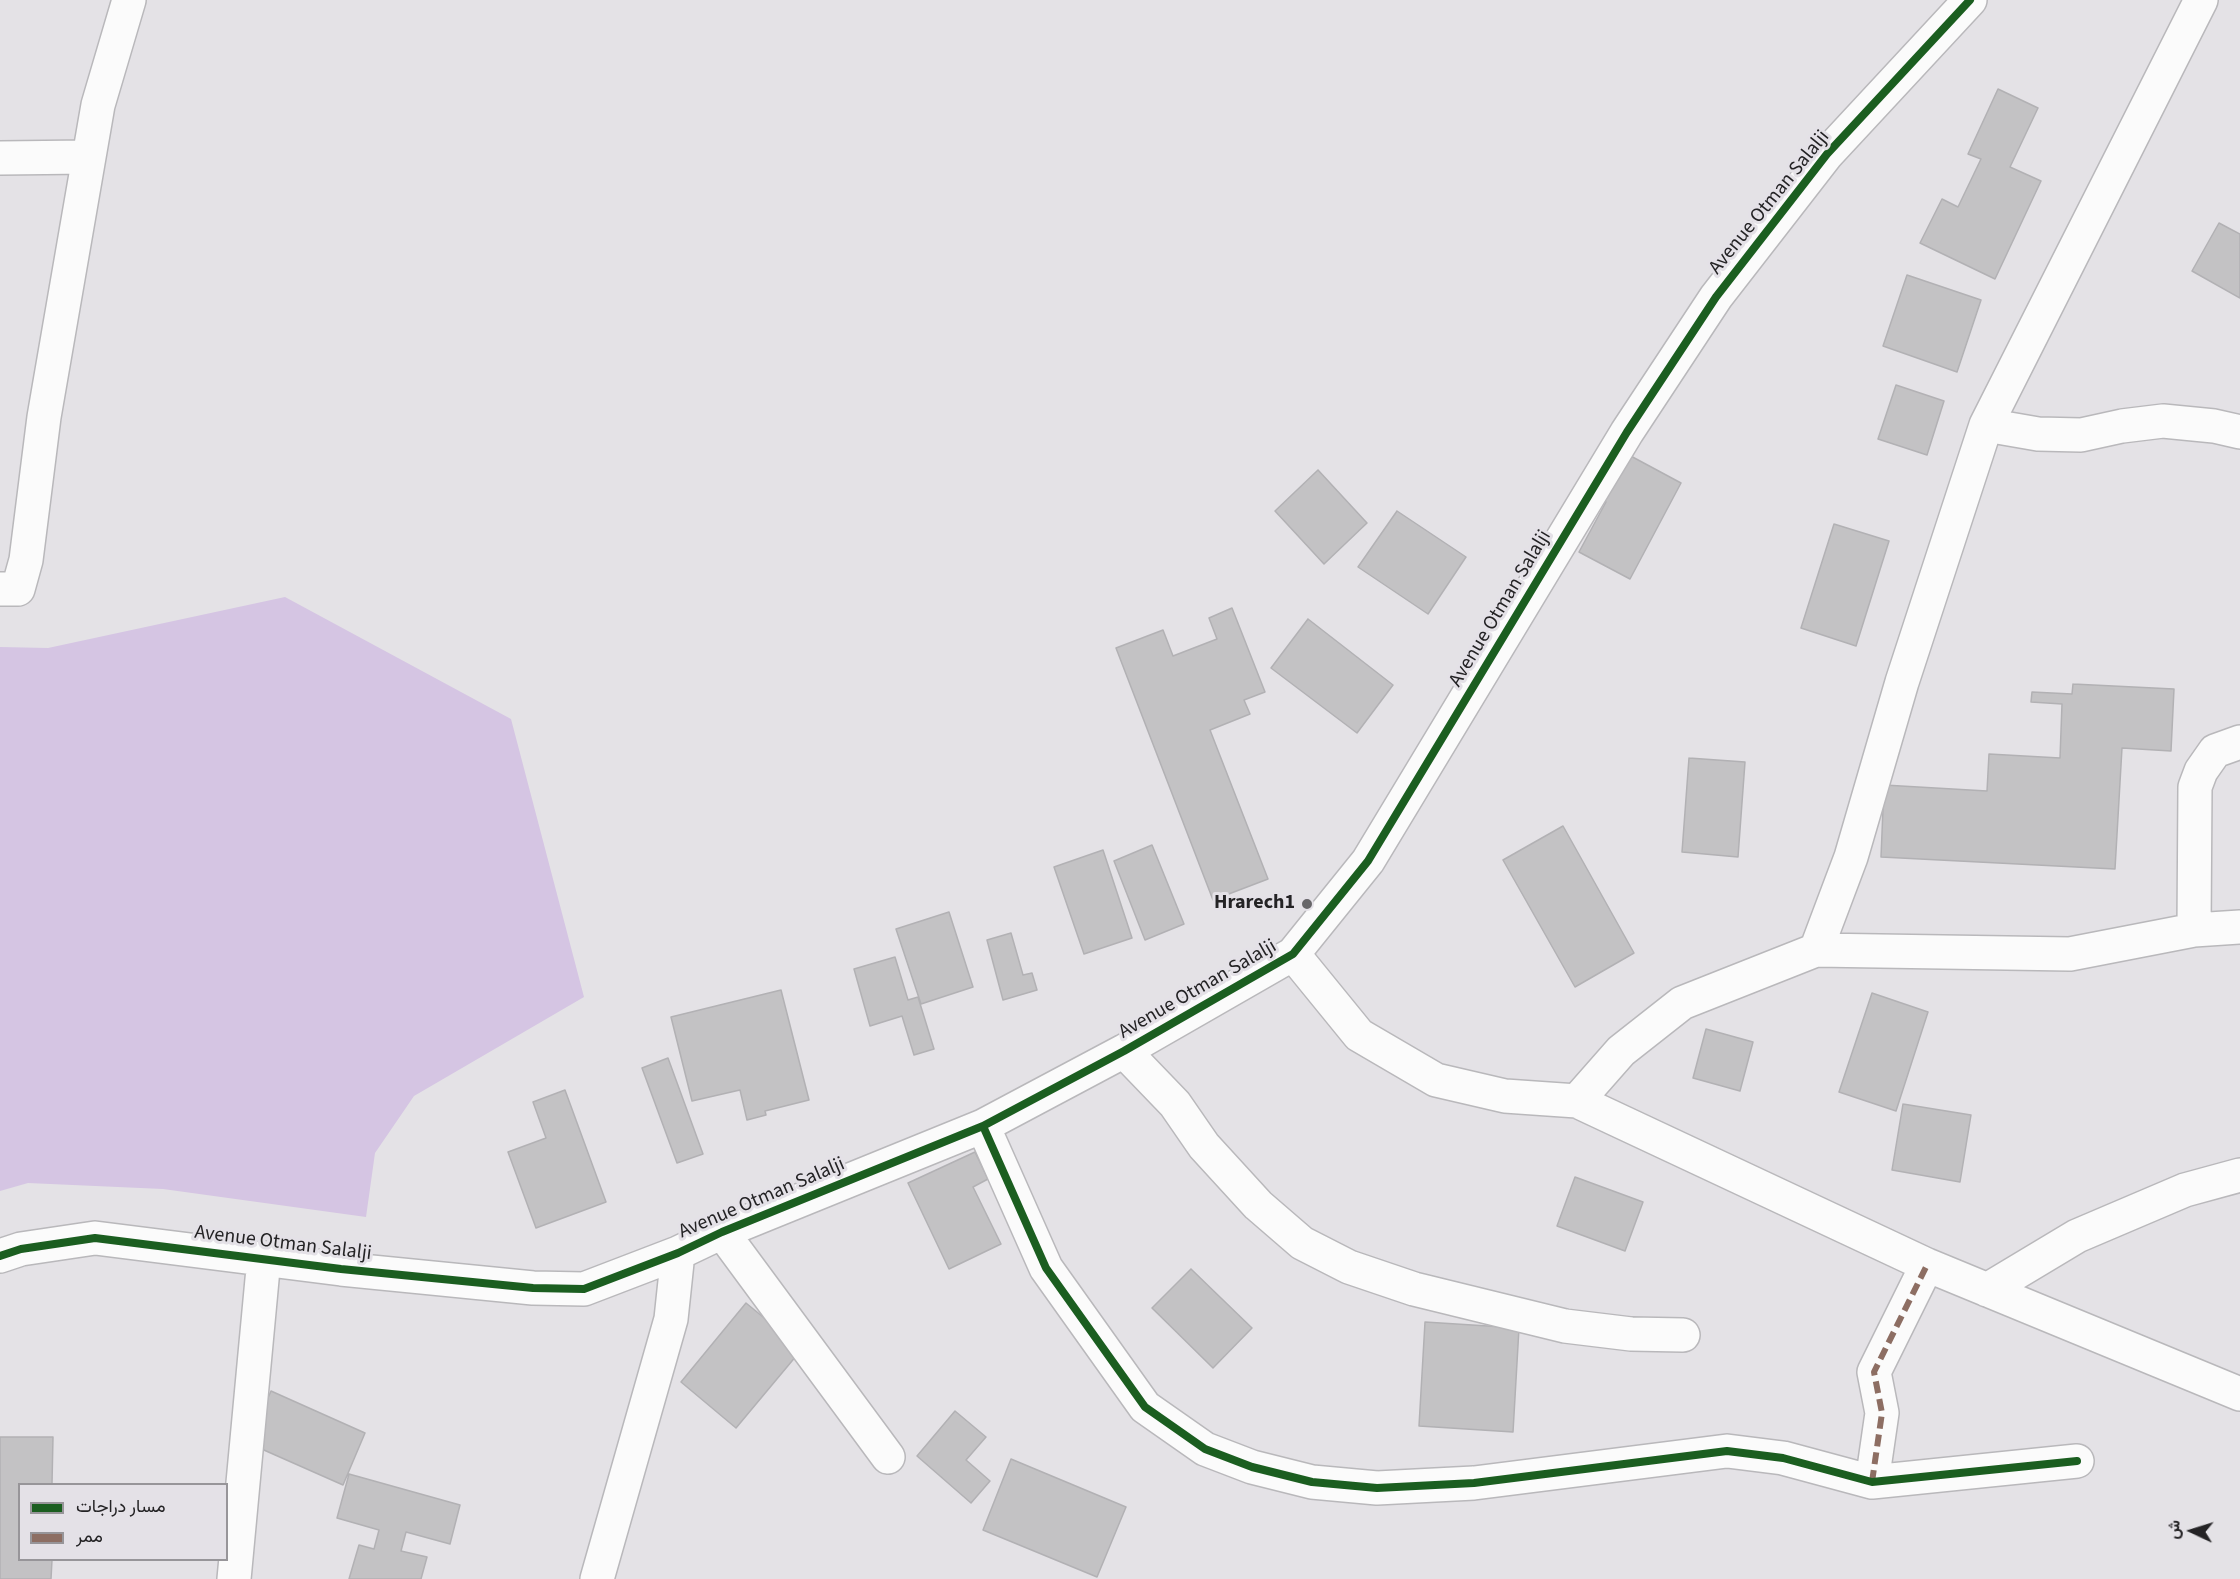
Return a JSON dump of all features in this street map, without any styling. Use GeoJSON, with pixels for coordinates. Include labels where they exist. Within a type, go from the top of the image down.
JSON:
{"type":"FeatureCollection","features":[{"type":"Feature","properties":{"kind":"street"},"geometry":{"type":"LineString","coordinates":[[0,590],[18,589],[26,560],[44,417],[98,105],[129,0]]}},
{"type":"Feature","properties":{"kind":"street","name":"Avenue Otman Salalji"},"geometry":{"type":"LineString","coordinates":[[0,1256],[21,1249],[95,1238],[341,1269],[533,1288],[584,1289],[983,1126],[1124,1051],[1293,954],[1368,861],[1627,432],[1716,297],[1827,154],[1970,0]]}},
{"type":"Feature","properties":{"kind":"street"},"geometry":{"type":"LineString","coordinates":[[1816,950],[1851,857],[1902,682],[1986,425],[2201,0]]}},
{"type":"Feature","properties":{"kind":"street"},"geometry":{"type":"LineString","coordinates":[[0,158],[89,157]]}},
{"type":"Feature","properties":{"kind":"street"},"geometry":{"type":"LineString","coordinates":[[1986,425],[2038,434],[2081,435],[2122,426],[2163,421],[2214,426],[2240,432]]}},
{"type":"Feature","properties":{"kind":"street"},"geometry":{"type":"LineString","coordinates":[[2194,930],[2195,787],[2201,771],[2215,751],[2240,742]]}},
{"type":"Feature","properties":{"kind":"street"},"geometry":{"type":"LineString","coordinates":[[1577,1101],[1621,1051],[1682,1003],[1816,950],[2070,954],[2194,930],[2240,927]]}},
{"type":"Feature","properties":{"kind":"street"},"geometry":{"type":"LineString","coordinates":[[1293,954],[1359,1035],[1436,1080],[1505,1096],[1577,1101],[1927,1265],[2240,1394]]}},
{"type":"Feature","properties":{"kind":"street"},"geometry":{"type":"LineString","coordinates":[[1124,1051],[1175,1104],[1204,1146],[1258,1205],[1311,1248],[1349,1267],[1414,1289],[1565,1326],[1631,1334],[1683,1335]]}},
{"type":"Feature","properties":{"kind":"street"},"geometry":{"type":"LineString","coordinates":[[983,1126],[1046,1268],[1145,1407],[1205,1449],[1252,1467],[1312,1482],[1377,1488],[1474,1483],[1726,1451],[1783,1458],[1872,1482],[2077,1461]]}},
{"type":"Feature","properties":{"kind":"street"},"geometry":{"type":"LineString","coordinates":[[1987,1290],[2078,1236],[2185,1190],[2240,1175]]}},
{"type":"Feature","properties":{"kind":"street"},"geometry":{"type":"LineString","coordinates":[[722,1232],[888,1457]]}},
{"type":"Feature","properties":{"kind":"street"},"geometry":{"type":"LineString","coordinates":[[597,1579],[671,1319],[678,1252]]}},
{"type":"Feature","properties":{"kind":"street"},"geometry":{"type":"LineString","coordinates":[[234,1579],[264,1258]]}},
{"type":"Feature","properties":{"kind":"street"},"geometry":{"type":"LineString","coordinates":[[1872,1482],[1882,1413],[1875,1372],[1927,1265]]}},
{"type":"Feature","properties":{"kind":"shaded area"},"geometry":{"type":"Polygon","coordinates":[[[285,597],[511,719],[584,997],[414,1096],[375,1153],[366,1217],[163,1189],[28,1183],[0,1191],[0,647],[48,648],[285,597]]]}},
{"type":"Feature","properties":{"kind":"building"},"geometry":{"type":"Polygon","coordinates":[[[1998,89],[2038,108],[2010,167],[2041,181],[1995,279],[1920,243],[1942,199],[1958,207],[1981,159],[1968,154],[1998,89]]]}},
{"type":"Feature","properties":{"kind":"building"},"geometry":{"type":"Polygon","coordinates":[[[2219,223],[2240,234],[2240,298],[2192,271],[2219,223]]]}},
{"type":"Feature","properties":{"kind":"building"},"geometry":{"type":"Polygon","coordinates":[[[1907,275],[1981,300],[1957,372],[1883,346],[1907,275]]]}},
{"type":"Feature","properties":{"kind":"building"},"geometry":{"type":"Polygon","coordinates":[[[1896,385],[1944,401],[1927,455],[1878,439],[1896,385]]]}},
{"type":"Feature","properties":{"kind":"building"},"geometry":{"type":"Polygon","coordinates":[[[1627,454],[1681,483],[1630,579],[1579,552],[1606,502],[1602,500],[1627,454]]]}},
{"type":"Feature","properties":{"kind":"building"},"geometry":{"type":"Polygon","coordinates":[[[1318,470],[1367,523],[1324,564],[1275,511],[1318,470]]]}},
{"type":"Feature","properties":{"kind":"building"},"geometry":{"type":"Polygon","coordinates":[[[1397,511],[1466,557],[1428,614],[1358,567],[1397,511]]]}},
{"type":"Feature","properties":{"kind":"building"},"geometry":{"type":"Polygon","coordinates":[[[1834,524],[1889,541],[1856,646],[1801,628],[1834,524]]]}},
{"type":"Feature","properties":{"kind":"building"},"geometry":{"type":"Polygon","coordinates":[[[1232,608],[1265,692],[1244,700],[1250,714],[1210,730],[1268,879],[1213,900],[1116,648],[1163,630],[1173,656],[1217,639],[1209,618],[1232,608]]]}},
{"type":"Feature","properties":{"kind":"building"},"geometry":{"type":"Polygon","coordinates":[[[1308,619],[1393,685],[1357,733],[1271,668],[1308,619]]]}},
{"type":"Feature","properties":{"kind":"building"},"geometry":{"type":"Polygon","coordinates":[[[2073,684],[2174,689],[2171,751],[2122,748],[2115,869],[1881,857],[1884,785],[1987,791],[1989,754],[2060,758],[2062,704],[2031,702],[2032,692],[2072,694],[2073,684]]]}},
{"type":"Feature","properties":{"kind":"building"},"geometry":{"type":"Polygon","coordinates":[[[1689,758],[1745,762],[1738,857],[1682,852],[1689,758]]]}},
{"type":"Feature","properties":{"kind":"building"},"geometry":{"type":"Polygon","coordinates":[[[1563,826],[1634,953],[1575,987],[1503,860],[1563,826]]]}},
{"type":"Feature","properties":{"kind":"building"},"geometry":{"type":"Polygon","coordinates":[[[1152,845],[1184,924],[1145,940],[1114,861],[1152,845]]]}},
{"type":"Feature","properties":{"kind":"building"},"geometry":{"type":"Polygon","coordinates":[[[1103,850],[1132,938],[1084,954],[1054,867],[1103,850]]]}},
{"type":"Feature","properties":{"kind":"building"},"geometry":{"type":"Polygon","coordinates":[[[949,912],[973,987],[921,1004],[896,929],[949,912]]]}},
{"type":"Feature","properties":{"kind":"building"},"geometry":{"type":"Polygon","coordinates":[[[1011,933],[1023,975],[1032,973],[1037,990],[1003,1000],[987,940],[1011,933]]]}},
{"type":"Feature","properties":{"kind":"building"},"geometry":{"type":"Polygon","coordinates":[[[895,957],[908,1000],[918,997],[934,1049],[914,1055],[902,1016],[870,1026],[854,969],[895,957]]]}},
{"type":"Feature","properties":{"kind":"building"},"geometry":{"type":"Polygon","coordinates":[[[781,990],[809,1100],[765,1111],[766,1115],[747,1120],[740,1090],[692,1101],[671,1017],[781,990]]]}},
{"type":"Feature","properties":{"kind":"building"},"geometry":{"type":"Polygon","coordinates":[[[1872,993],[1928,1012],[1896,1111],[1839,1092],[1872,993]]]}},
{"type":"Feature","properties":{"kind":"building"},"geometry":{"type":"Polygon","coordinates":[[[1706,1029],[1753,1042],[1740,1091],[1693,1078],[1706,1029]]]}},
{"type":"Feature","properties":{"kind":"building"},"geometry":{"type":"Polygon","coordinates":[[[668,1058],[703,1154],[677,1163],[642,1068],[668,1058]]]}},
{"type":"Feature","properties":{"kind":"building"},"geometry":{"type":"Polygon","coordinates":[[[565,1090],[606,1202],[536,1228],[508,1152],[546,1138],[533,1102],[565,1090]]]}},
{"type":"Feature","properties":{"kind":"building"},"geometry":{"type":"Polygon","coordinates":[[[1903,1104],[1971,1115],[1960,1182],[1892,1170],[1903,1104]]]}},
{"type":"Feature","properties":{"kind":"building"},"geometry":{"type":"Polygon","coordinates":[[[975,1152],[988,1179],[973,1187],[1001,1244],[949,1269],[908,1183],[975,1152]]]}},
{"type":"Feature","properties":{"kind":"building"},"geometry":{"type":"Polygon","coordinates":[[[1575,1177],[1643,1202],[1625,1251],[1557,1226],[1575,1177]]]}},
{"type":"Feature","properties":{"kind":"building"},"geometry":{"type":"Polygon","coordinates":[[[1191,1269],[1252,1328],[1213,1368],[1152,1308],[1191,1269]]]}},
{"type":"Feature","properties":{"kind":"building"},"geometry":{"type":"Polygon","coordinates":[[[746,1303],[802,1349],[736,1428],[681,1382],[746,1303]]]}},
{"type":"Feature","properties":{"kind":"building"},"geometry":{"type":"Polygon","coordinates":[[[1425,1322],[1519,1328],[1513,1432],[1419,1426],[1425,1322]]]}},
{"type":"Feature","properties":{"kind":"building"},"geometry":{"type":"Polygon","coordinates":[[[271,1391],[365,1433],[343,1485],[248,1443],[271,1391]]]}},
{"type":"Feature","properties":{"kind":"building"},"geometry":{"type":"Polygon","coordinates":[[[955,1411],[986,1437],[966,1460],[990,1481],[971,1503],[917,1456],[955,1411]]]}},
{"type":"Feature","properties":{"kind":"building"},"geometry":{"type":"Polygon","coordinates":[[[0,1437],[53,1437],[52,1483],[18,1483],[18,1561],[52,1561],[51,1579],[0,1579],[0,1437]]]}},
{"type":"Feature","properties":{"kind":"building"},"geometry":{"type":"Polygon","coordinates":[[[1011,1459],[1126,1507],[1097,1577],[983,1530],[1011,1459]]]}},
{"type":"Feature","properties":{"kind":"building"},"geometry":{"type":"Polygon","coordinates":[[[349,1474],[460,1505],[450,1544],[406,1532],[401,1551],[427,1557],[421,1579],[349,1579],[359,1545],[374,1549],[379,1530],[337,1518],[349,1474]]]}},
{"type":"Feature","properties":{"kind":"marked path"},"geometry":{"type":"LineString","coordinates":[[1872,1482],[1882,1413],[1874,1372],[1927,1265]]}},
{"type":"Feature","properties":{"kind":"cycle path"},"geometry":{"type":"LineString","coordinates":[[0,1256],[21,1249],[95,1238],[341,1269],[533,1288],[584,1289],[678,1253],[722,1232],[983,1126],[1124,1051],[1293,954],[1368,861],[1627,432],[1716,297],[1827,154],[1970,0]]}},
{"type":"Feature","properties":{"kind":"cycle path"},"geometry":{"type":"LineString","coordinates":[[983,1126],[1046,1268],[1145,1407],[1205,1449],[1252,1467],[1312,1482],[1377,1488],[1474,1483],[1727,1451],[1783,1458],[1872,1482],[2077,1461]]}},
{"type":"Feature","properties":{"kind":"place","name":"Hrarech1"},"geometry":{"type":"Point","coordinates":[1307,904]}}]}
